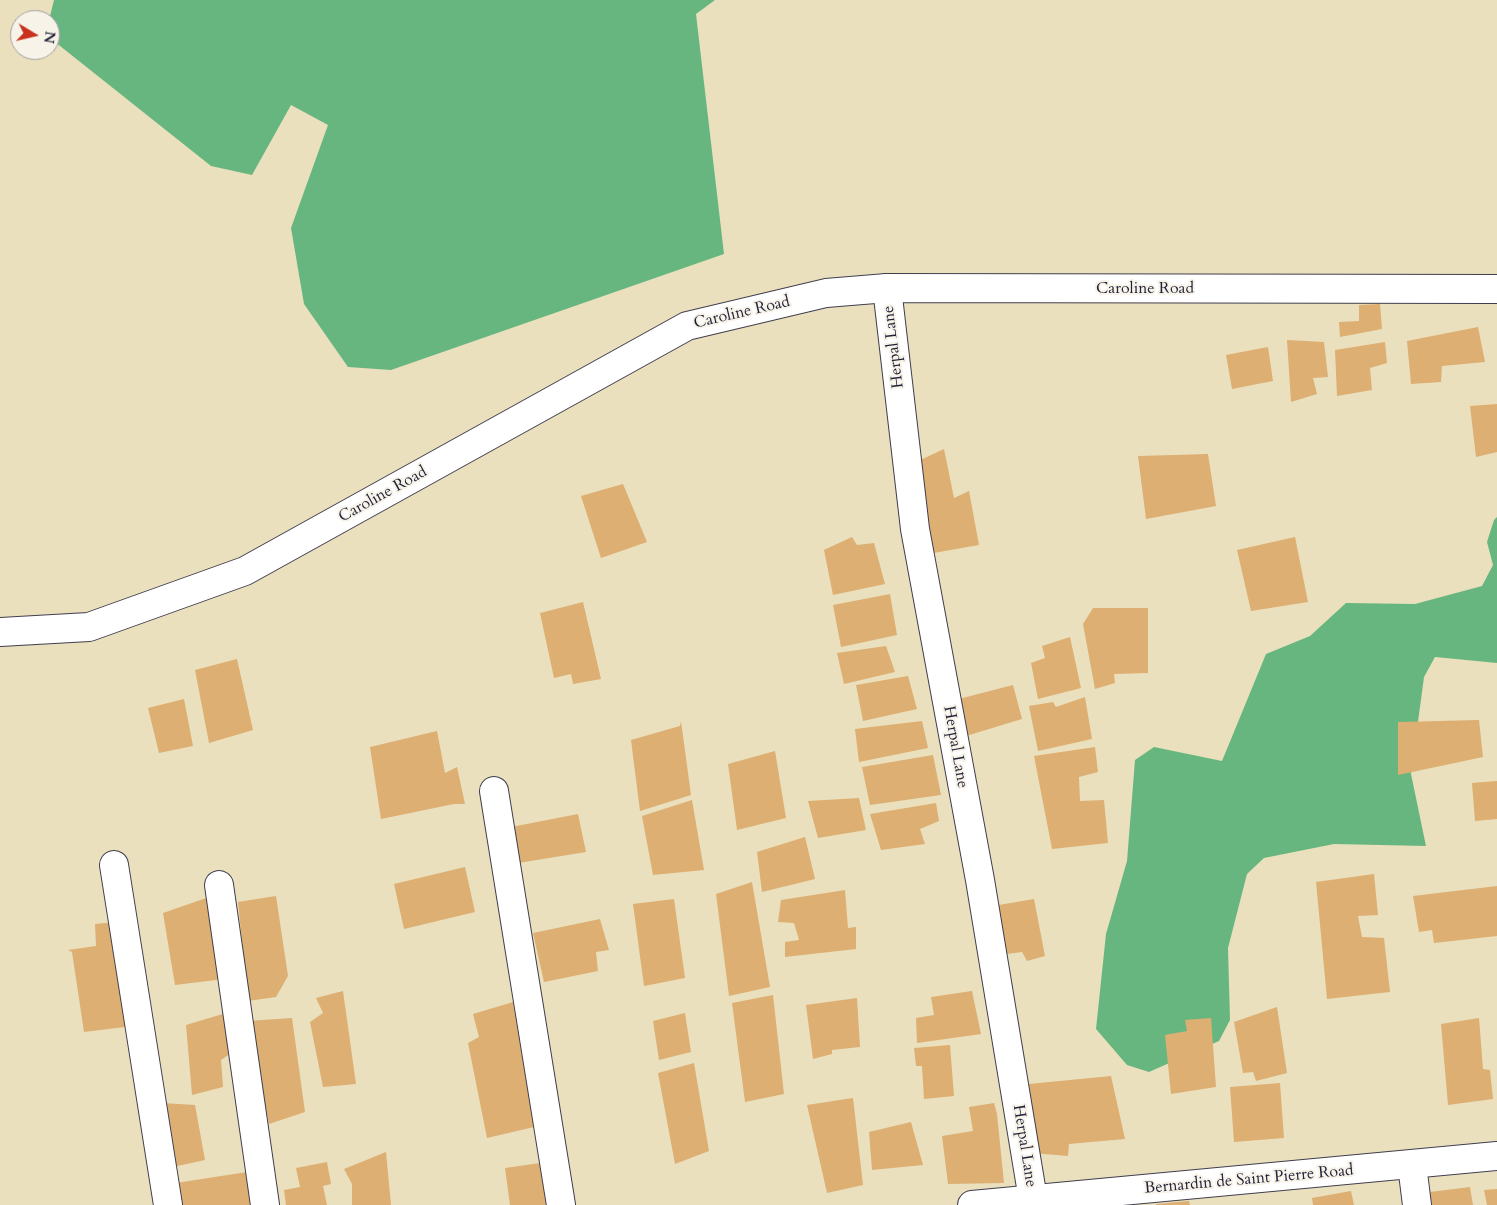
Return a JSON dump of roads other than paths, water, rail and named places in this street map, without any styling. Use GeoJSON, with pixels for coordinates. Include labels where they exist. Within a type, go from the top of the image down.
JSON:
{"type":"FeatureCollection","features":[{"type":"Feature","properties":{"kind":"main road","name":"Caroline Road"},"geometry":{"type":"LineString","coordinates":[[0,632],[89,628],[245,572],[688,326],[826,293],[886,288],[1497,289]]}},
{"type":"Feature","properties":{"kind":"main road","name":"Herpal Lane"},"geometry":{"type":"LineString","coordinates":[[886,288],[915,528],[980,880],[1034,1202]]}},
{"type":"Feature","properties":{"kind":"main road"},"geometry":{"type":"LineString","coordinates":[[494,791],[561,1205]]}},
{"type":"Feature","properties":{"kind":"main road"},"geometry":{"type":"LineString","coordinates":[[114,866],[168,1205]]}},
{"type":"Feature","properties":{"kind":"main road"},"geometry":{"type":"LineString","coordinates":[[220,885],[265,1205]]}},
{"type":"Feature","properties":{"kind":"main road","name":"Bernardin de Saint Pierre Road"},"geometry":{"type":"LineString","coordinates":[[972,1205],[1034,1202],[1497,1156]]}},
{"type":"Feature","properties":{"kind":"main road"},"geometry":{"type":"LineString","coordinates":[[1412,1165],[1417,1205]]}}]}
